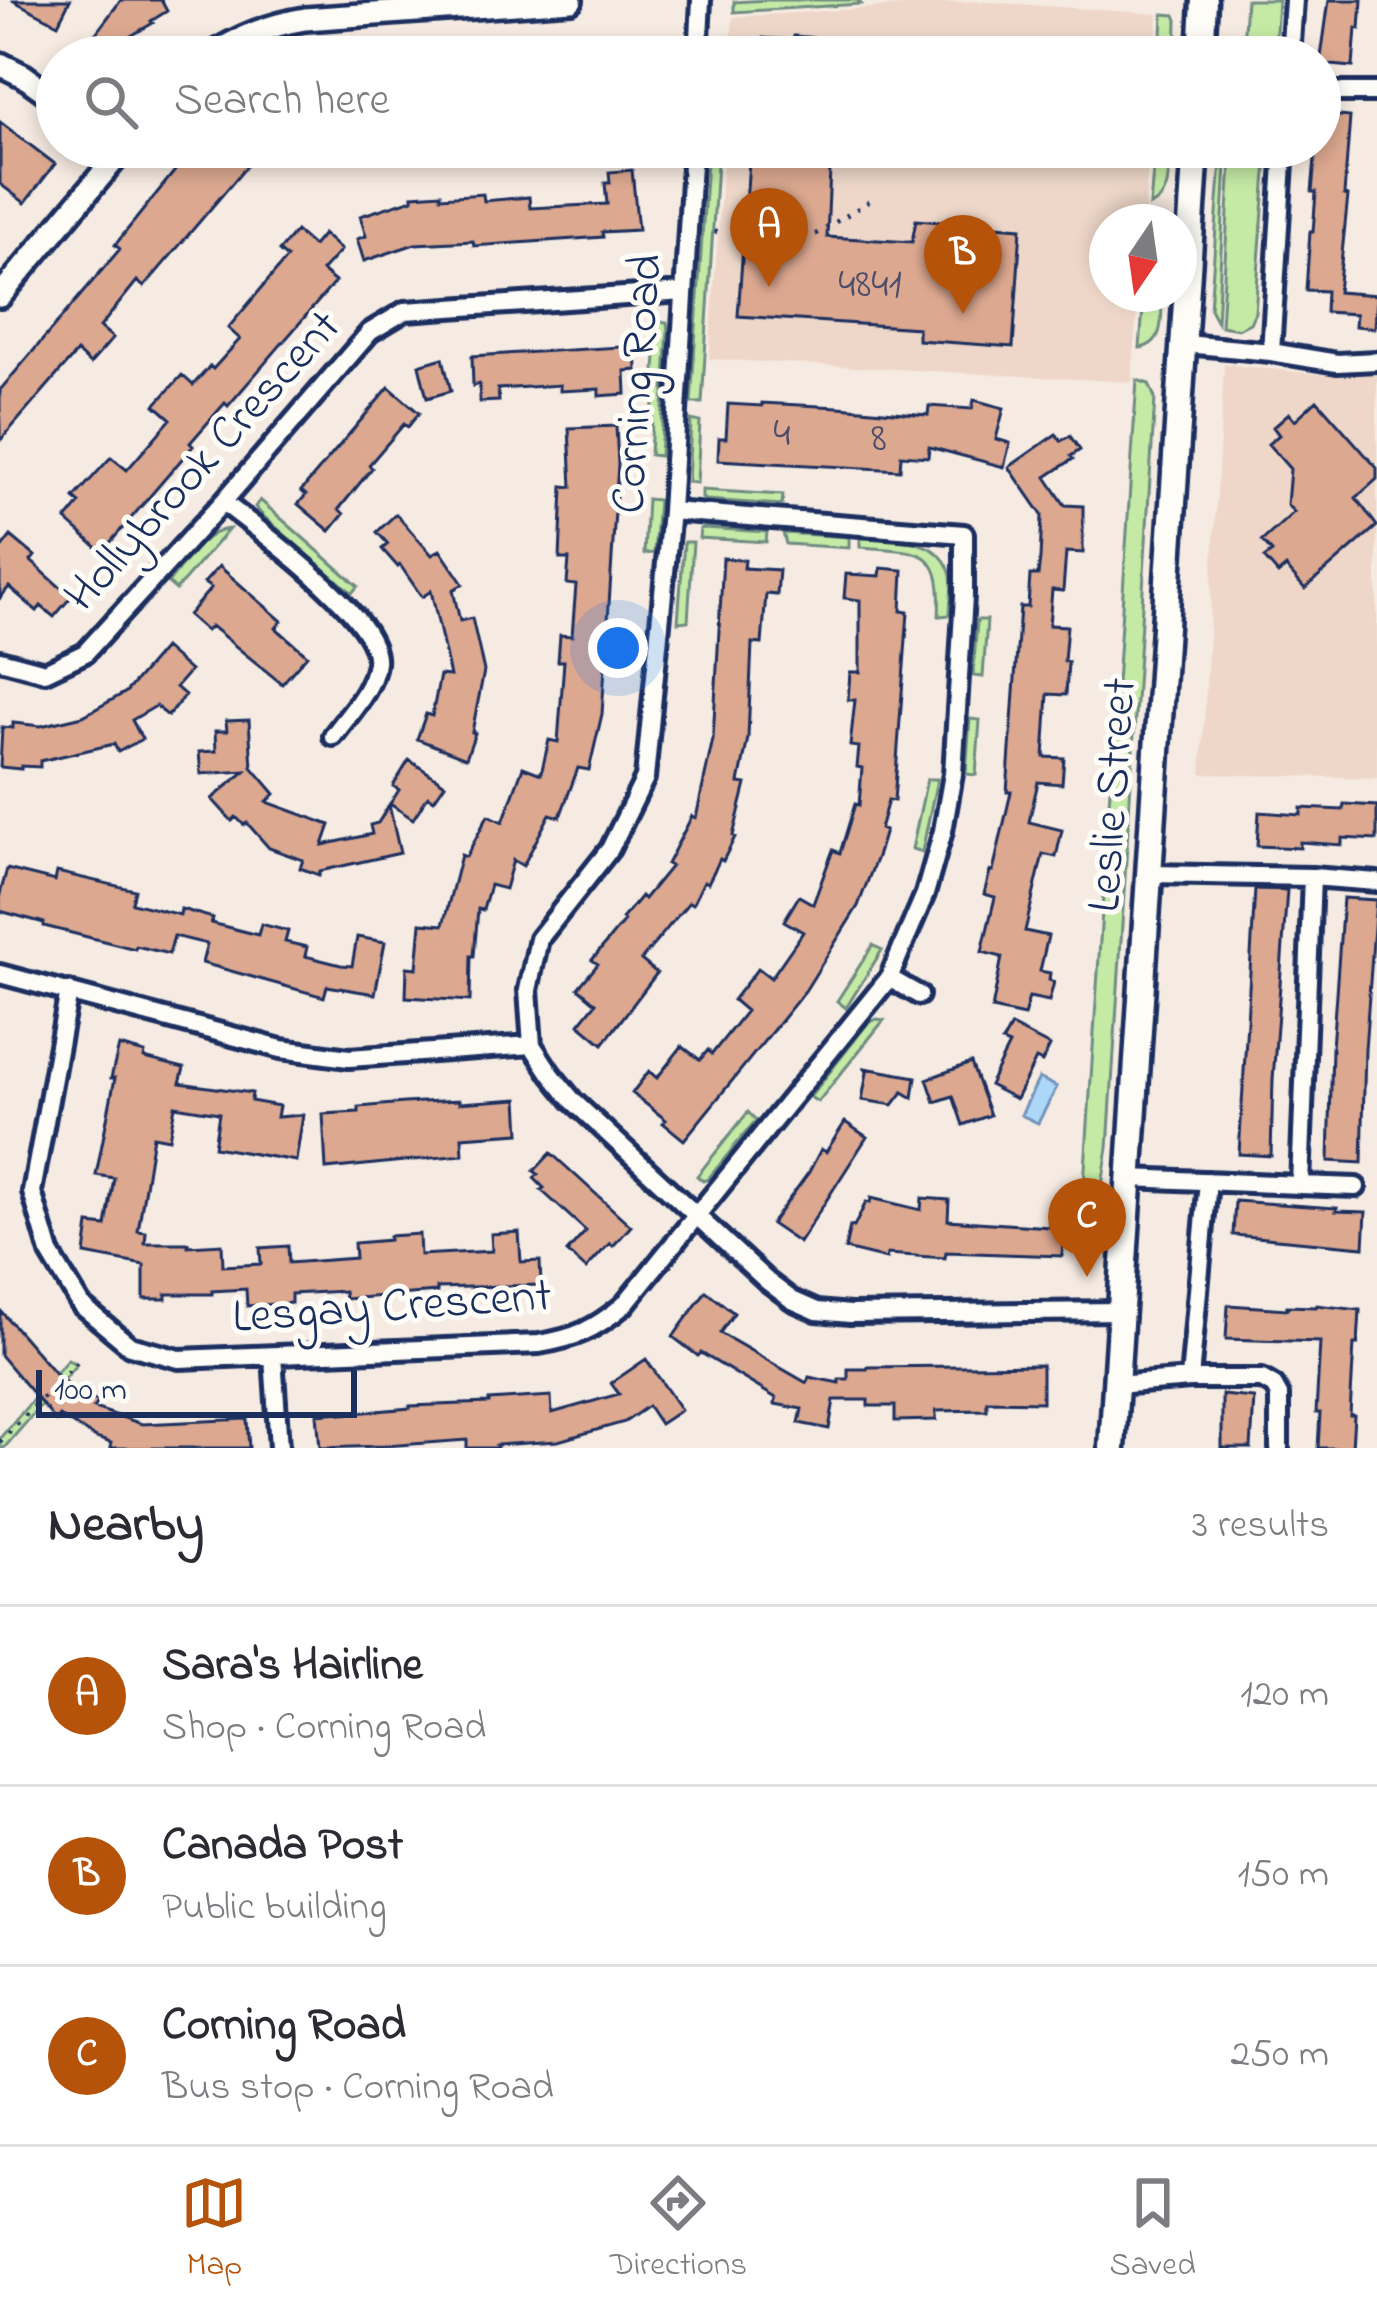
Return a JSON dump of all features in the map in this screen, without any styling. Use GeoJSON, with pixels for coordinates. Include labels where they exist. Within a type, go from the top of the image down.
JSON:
{"type":"FeatureCollection","features":[{"type":"Feature","properties":{"kind":"main road"},"geometry":{"type":"LineString","coordinates":[[1202,36],[1204,0]]}},
{"type":"Feature","properties":{"kind":"main road","name":"Leslie Street"},"geometry":{"type":"LineString","coordinates":[[1112,1448],[1195,168]]}},
{"type":"Feature","properties":{"kind":"street"},"geometry":{"type":"LineString","coordinates":[[244,36],[305,19],[571,0]]}},
{"type":"Feature","properties":{"kind":"street"},"geometry":{"type":"LineString","coordinates":[[699,36],[700,0]]}},
{"type":"Feature","properties":{"kind":"street"},"geometry":{"type":"LineString","coordinates":[[1291,36],[1294,0]]}},
{"type":"Feature","properties":{"kind":"street"},"geometry":{"type":"LineString","coordinates":[[0,64],[36,85]]}},
{"type":"Feature","properties":{"kind":"street"},"geometry":{"type":"LineString","coordinates":[[1341,92],[1377,92]]}},
{"type":"Feature","properties":{"kind":"street"},"geometry":{"type":"LineString","coordinates":[[0,296],[105,168]]}},
{"type":"Feature","properties":{"kind":"street","name":"Corning Road"},"geometry":{"type":"LineString","coordinates":[[532,1045],[528,990],[539,939],[610,849],[644,778],[671,511],[692,168]]}},
{"type":"Feature","properties":{"kind":"street"},"geometry":{"type":"LineString","coordinates":[[1271,352],[1283,168]]}},
{"type":"Feature","properties":{"kind":"street","name":"Hollybrook Crescent"},"geometry":{"type":"LineString","coordinates":[[0,660],[45,672],[85,653],[370,332],[405,311],[684,292]]}},
{"type":"Feature","properties":{"kind":"street"},"geometry":{"type":"LineString","coordinates":[[1186,344],[1336,363],[1377,361]]}},
{"type":"Feature","properties":{"kind":"street"},"geometry":{"type":"LineString","coordinates":[[223,502],[336,596],[367,630],[376,648],[371,679],[333,736]]}},
{"type":"Feature","properties":{"kind":"street","name":"Lesgay Crescent"},"geometry":{"type":"LineString","coordinates":[[69,991],[32,1192],[50,1252],[81,1305],[130,1346],[179,1360],[273,1356],[538,1344],[569,1339],[598,1326],[624,1305],[889,978],[925,894],[953,774],[964,534],[671,511]]}},
{"type":"Feature","properties":{"kind":"street"},"geometry":{"type":"LineString","coordinates":[[1150,874],[1377,882]]}},
{"type":"Feature","properties":{"kind":"street"},"geometry":{"type":"LineString","coordinates":[[1300,1185],[1312,877]]}},
{"type":"Feature","properties":{"kind":"street"},"geometry":{"type":"LineString","coordinates":[[0,974],[281,1048],[349,1058],[532,1045],[573,1101],[696,1216],[767,1281],[817,1311],[1122,1311]]}},
{"type":"Feature","properties":{"kind":"street"},"geometry":{"type":"LineString","coordinates":[[889,978],[919,995]]}},
{"type":"Feature","properties":{"kind":"street"},"geometry":{"type":"LineString","coordinates":[[1130,1178],[1356,1187]]}},
{"type":"Feature","properties":{"kind":"street"},"geometry":{"type":"LineString","coordinates":[[1190,1379],[1208,1181]]}},
{"type":"Feature","properties":{"kind":"street"},"geometry":{"type":"LineString","coordinates":[[273,1356],[280,1448]]}},
{"type":"Feature","properties":{"kind":"street"},"geometry":{"type":"LineString","coordinates":[[1116,1385],[1258,1378],[1270,1383],[1280,1400],[1279,1448]]}},
{"type":"Feature","properties":{"kind":"path"},"geometry":{"type":"LineString","coordinates":[[745,232],[811,237],[869,201]]}},
{"type":"Feature","properties":{"kind":"path"},"geometry":{"type":"LineString","coordinates":[[0,1442],[78,1361]]}},
{"type":"Feature","properties":{"kind":"shaded area"},"geometry":{"type":"Polygon","coordinates":[[[975,1],[1158,14],[1157,36],[732,36],[733,17],[975,1]]]}},
{"type":"Feature","properties":{"kind":"shaded area"},"geometry":{"type":"Polygon","coordinates":[[[723,168],[1148,168],[1145,204],[1089,204],[1089,312],[1137,312],[1132,382],[709,359],[723,168]]]}},
{"type":"Feature","properties":{"kind":"shaded area"},"geometry":{"type":"Polygon","coordinates":[[[1224,364],[1336,376],[1377,373],[1377,778],[1201,774],[1224,364]]]}},
{"type":"Feature","properties":{"kind":"green space"},"geometry":{"type":"Polygon","coordinates":[[[857,0],[861,4],[734,12],[734,2],[857,0]]]}},
{"type":"Feature","properties":{"kind":"green space"},"geometry":{"type":"Polygon","coordinates":[[[1246,0],[1278,0],[1276,36],[1244,36],[1246,0]]]}},
{"type":"Feature","properties":{"kind":"green space"},"geometry":{"type":"Polygon","coordinates":[[[1163,14],[1175,15],[1177,36],[1162,36],[1163,14]]]}},
{"type":"Feature","properties":{"kind":"green space"},"geometry":{"type":"Polygon","coordinates":[[[707,168],[717,168],[702,403],[691,403],[707,168]]]}},
{"type":"Feature","properties":{"kind":"green space"},"geometry":{"type":"Polygon","coordinates":[[[1153,168],[1168,168],[1165,190],[1150,204],[1153,168]]]}},
{"type":"Feature","properties":{"kind":"green space"},"geometry":{"type":"Polygon","coordinates":[[[1220,168],[1226,168],[1217,322],[1210,309],[1220,168]]]}},
{"type":"Feature","properties":{"kind":"green space"},"geometry":{"type":"Polygon","coordinates":[[[1231,168],[1266,168],[1255,312],[1250,323],[1238,329],[1221,326],[1231,168]]]}},
{"type":"Feature","properties":{"kind":"green space"},"geometry":{"type":"Polygon","coordinates":[[[1143,312],[1161,312],[1158,335],[1140,348],[1143,312]]]}},
{"type":"Feature","properties":{"kind":"green space"},"geometry":{"type":"Polygon","coordinates":[[[658,321],[667,322],[668,331],[660,456],[650,455],[658,321]]]}},
{"type":"Feature","properties":{"kind":"green space"},"geometry":{"type":"Polygon","coordinates":[[[1137,380],[1149,384],[1155,398],[1108,1148],[1089,1246],[1080,1245],[1137,380]]]}},
{"type":"Feature","properties":{"kind":"green space"},"geometry":{"type":"Polygon","coordinates":[[[691,420],[700,422],[697,483],[688,482],[691,420]]]}},
{"type":"Feature","properties":{"kind":"green space"},"geometry":{"type":"Polygon","coordinates":[[[702,490],[783,495],[782,505],[706,500],[702,490]]]}},
{"type":"Feature","properties":{"kind":"green space"},"geometry":{"type":"Polygon","coordinates":[[[647,499],[658,500],[654,553],[644,554],[647,499]]]}},
{"type":"Feature","properties":{"kind":"green space"},"geometry":{"type":"Polygon","coordinates":[[[260,500],[358,586],[352,593],[263,516],[255,507],[260,500]]]}},
{"type":"Feature","properties":{"kind":"green space"},"geometry":{"type":"Polygon","coordinates":[[[704,528],[767,532],[766,542],[699,538],[704,528]]]}},
{"type":"Feature","properties":{"kind":"green space"},"geometry":{"type":"Polygon","coordinates":[[[229,529],[176,590],[168,583],[202,542],[229,529]]]}},
{"type":"Feature","properties":{"kind":"green space"},"geometry":{"type":"Polygon","coordinates":[[[783,533],[849,537],[849,548],[786,544],[783,533]]]}},
{"type":"Feature","properties":{"kind":"green space"},"geometry":{"type":"Polygon","coordinates":[[[860,538],[914,542],[937,553],[951,576],[950,615],[939,616],[937,576],[924,557],[860,547],[860,538]]]}},
{"type":"Feature","properties":{"kind":"green space"},"geometry":{"type":"Polygon","coordinates":[[[684,542],[693,542],[688,621],[678,622],[684,542]]]}},
{"type":"Feature","properties":{"kind":"green space"},"geometry":{"type":"Polygon","coordinates":[[[977,620],[987,620],[983,677],[973,676],[977,620]]]}},
{"type":"Feature","properties":{"kind":"green space"},"geometry":{"type":"Polygon","coordinates":[[[970,719],[980,720],[976,775],[966,774],[970,719]]]}},
{"type":"Feature","properties":{"kind":"green space"},"geometry":{"type":"Polygon","coordinates":[[[927,779],[937,779],[922,852],[912,849],[927,779]]]}},
{"type":"Feature","properties":{"kind":"green space"},"geometry":{"type":"Polygon","coordinates":[[[873,945],[882,950],[846,1008],[837,1001],[873,945]]]}},
{"type":"Feature","properties":{"kind":"green space"},"geometry":{"type":"Polygon","coordinates":[[[884,1020],[818,1102],[810,1097],[868,1023],[884,1020]]]}},
{"type":"Feature","properties":{"kind":"green space"},"geometry":{"type":"Polygon","coordinates":[[[748,1112],[756,1120],[703,1181],[697,1176],[748,1112]]]}},
{"type":"Feature","properties":{"kind":"green space"},"geometry":{"type":"Polygon","coordinates":[[[68,1359],[76,1365],[0,1448],[0,1438],[68,1359]]]}},
{"type":"Feature","properties":{"kind":"water"},"geometry":{"type":"Polygon","coordinates":[[[1039,1078],[1057,1087],[1038,1123],[1021,1115],[1039,1078]]]}},
{"type":"Feature","properties":{"kind":"building"},"geometry":{"type":"Polygon","coordinates":[[[12,0],[70,0],[58,24],[12,0]]]}},
{"type":"Feature","properties":{"kind":"building"},"geometry":{"type":"Polygon","coordinates":[[[121,0],[161,0],[167,11],[131,36],[94,36],[121,0]]]}},
{"type":"Feature","properties":{"kind":"building"},"geometry":{"type":"Polygon","coordinates":[[[1329,0],[1362,0],[1353,67],[1341,66],[1341,36],[1324,36],[1329,0]]]}},
{"type":"Feature","properties":{"kind":"building"},"geometry":{"type":"Polygon","coordinates":[[[1341,116],[1350,117],[1338,292],[1377,295],[1375,328],[1355,326],[1356,314],[1325,312],[1326,291],[1306,290],[1316,192],[1312,192],[1314,168],[1341,168],[1341,116]]]}},
{"type":"Feature","properties":{"kind":"building"},"geometry":{"type":"Polygon","coordinates":[[[0,122],[36,149],[36,168],[52,168],[25,203],[0,184],[0,122]]]}},
{"type":"Feature","properties":{"kind":"building"},"geometry":{"type":"Polygon","coordinates":[[[177,168],[245,168],[144,287],[137,281],[100,327],[113,338],[90,364],[77,352],[0,441],[0,390],[120,249],[115,245],[177,168]]]}},
{"type":"Feature","properties":{"kind":"building"},"geometry":{"type":"Polygon","coordinates":[[[749,168],[830,168],[827,237],[912,242],[916,220],[1021,228],[1013,347],[918,340],[918,328],[738,316],[749,168]]]}},
{"type":"Feature","properties":{"kind":"building"},"geometry":{"type":"Polygon","coordinates":[[[632,170],[638,230],[474,246],[473,241],[415,244],[364,261],[357,239],[366,236],[360,216],[413,199],[413,195],[483,194],[484,201],[529,197],[530,208],[607,204],[609,172],[632,170]]]}},
{"type":"Feature","properties":{"kind":"building"},"geometry":{"type":"Polygon","coordinates":[[[296,231],[313,246],[323,234],[341,250],[322,271],[335,282],[190,443],[193,446],[102,552],[66,520],[80,503],[74,498],[111,457],[127,470],[171,419],[155,405],[182,375],[193,385],[240,339],[228,328],[287,258],[279,251],[296,231]]]}},
{"type":"Feature","properties":{"kind":"building"},"geometry":{"type":"Polygon","coordinates":[[[636,346],[637,370],[625,371],[626,394],[599,396],[599,389],[560,391],[560,385],[498,389],[499,401],[480,402],[479,384],[473,386],[472,356],[636,346]]]}},
{"type":"Feature","properties":{"kind":"building"},"geometry":{"type":"Polygon","coordinates":[[[443,358],[451,391],[427,398],[419,365],[443,358]]]}},
{"type":"Feature","properties":{"kind":"building"},"geometry":{"type":"Polygon","coordinates":[[[389,387],[419,413],[369,465],[372,468],[339,509],[344,514],[330,531],[298,504],[306,495],[301,491],[389,387]]]}},
{"type":"Feature","properties":{"kind":"building"},"geometry":{"type":"Polygon","coordinates":[[[974,400],[1004,408],[996,439],[1010,443],[1004,467],[929,447],[928,457],[901,455],[900,470],[718,460],[719,438],[726,438],[728,404],[928,415],[929,406],[972,409],[974,400]]]}},
{"type":"Feature","properties":{"kind":"building"},"geometry":{"type":"Polygon","coordinates":[[[1317,400],[1377,468],[1377,479],[1356,498],[1377,526],[1305,589],[1286,567],[1278,574],[1264,558],[1272,552],[1262,541],[1294,512],[1287,505],[1290,469],[1268,444],[1279,435],[1273,427],[1289,413],[1295,420],[1317,400]]]}},
{"type":"Feature","properties":{"kind":"building"},"geometry":{"type":"Polygon","coordinates":[[[616,426],[618,464],[602,714],[589,770],[578,768],[560,817],[550,814],[523,866],[513,860],[505,889],[490,885],[483,910],[478,909],[470,1001],[406,997],[407,967],[417,968],[421,923],[443,925],[461,855],[466,857],[488,815],[503,822],[523,767],[541,774],[549,740],[558,742],[564,661],[558,661],[560,635],[572,636],[576,585],[567,584],[569,559],[560,559],[563,486],[572,487],[569,428],[616,426]]]}},
{"type":"Feature","properties":{"kind":"building"},"geometry":{"type":"Polygon","coordinates":[[[1056,434],[1061,441],[1070,436],[1080,450],[1046,477],[1065,505],[1083,506],[1083,553],[1066,552],[1063,591],[1052,590],[1049,625],[1067,626],[1064,661],[1068,662],[1066,695],[1048,694],[1044,757],[1064,758],[1062,784],[1038,782],[1029,822],[1062,830],[1056,857],[1043,854],[1025,931],[1048,936],[1040,971],[1050,973],[1049,980],[1054,982],[1049,1001],[1029,997],[1024,1016],[992,1009],[1002,957],[982,952],[995,897],[984,894],[1011,792],[1007,792],[1020,607],[1028,607],[1030,575],[1038,575],[1040,559],[1042,515],[1009,467],[1056,434]]]}},
{"type":"Feature","properties":{"kind":"building"},"geometry":{"type":"Polygon","coordinates":[[[396,514],[432,555],[440,550],[463,584],[453,590],[460,621],[472,618],[484,671],[475,733],[466,758],[417,739],[426,714],[432,716],[440,675],[450,676],[431,591],[422,597],[382,549],[388,544],[377,532],[396,514]]]}},
{"type":"Feature","properties":{"kind":"building"},"geometry":{"type":"Polygon","coordinates":[[[11,536],[71,597],[54,617],[41,606],[37,611],[9,587],[0,598],[0,550],[11,536]]]}},
{"type":"Feature","properties":{"kind":"building"},"geometry":{"type":"Polygon","coordinates":[[[723,558],[745,560],[744,568],[779,570],[777,595],[766,594],[762,644],[752,643],[748,738],[739,783],[746,784],[735,837],[693,904],[689,902],[641,960],[657,973],[603,1044],[579,1024],[596,1003],[578,988],[598,964],[592,960],[622,919],[671,866],[667,864],[692,816],[696,818],[713,739],[723,558]]]}},
{"type":"Feature","properties":{"kind":"building"},"geometry":{"type":"Polygon","coordinates":[[[219,566],[282,621],[276,628],[307,655],[282,684],[211,626],[206,631],[188,615],[211,588],[204,583],[219,566]]]}},
{"type":"Feature","properties":{"kind":"building"},"geometry":{"type":"Polygon","coordinates":[[[881,568],[903,570],[901,611],[908,612],[894,801],[888,800],[878,854],[858,906],[805,991],[684,1140],[632,1093],[649,1071],[657,1078],[682,1046],[700,1060],[708,1050],[712,1054],[746,1011],[733,1000],[758,968],[771,978],[803,932],[784,921],[799,896],[813,904],[833,850],[840,853],[855,804],[859,805],[859,747],[850,746],[855,700],[848,700],[850,672],[860,672],[860,600],[844,598],[846,574],[880,576],[881,568]]]}},
{"type":"Feature","properties":{"kind":"building"},"geometry":{"type":"Polygon","coordinates":[[[164,648],[190,671],[176,687],[185,695],[168,716],[156,706],[132,720],[142,739],[118,752],[114,744],[40,761],[40,767],[0,767],[2,727],[13,728],[13,723],[41,726],[83,716],[126,692],[164,648]]]}},
{"type":"Feature","properties":{"kind":"building"},"geometry":{"type":"Polygon","coordinates":[[[249,720],[252,767],[275,794],[267,802],[330,825],[323,845],[372,834],[370,825],[378,823],[389,805],[400,853],[319,875],[300,868],[303,860],[269,848],[247,823],[236,817],[232,821],[212,799],[245,771],[201,774],[199,752],[216,751],[215,731],[227,731],[226,721],[249,720]]]}},
{"type":"Feature","properties":{"kind":"building"},"geometry":{"type":"Polygon","coordinates":[[[409,760],[445,784],[434,800],[428,796],[413,819],[390,804],[399,790],[393,786],[409,760]]]}},
{"type":"Feature","properties":{"kind":"building"},"geometry":{"type":"Polygon","coordinates":[[[1344,804],[1377,806],[1377,840],[1342,838],[1342,845],[1300,842],[1300,848],[1257,846],[1259,812],[1301,815],[1301,808],[1343,810],[1344,804]]]}},
{"type":"Feature","properties":{"kind":"building"},"geometry":{"type":"Polygon","coordinates":[[[7,869],[55,881],[57,872],[135,890],[132,903],[180,915],[181,909],[213,918],[211,923],[258,935],[261,924],[288,931],[285,942],[307,947],[305,956],[341,965],[352,966],[357,937],[385,942],[375,994],[327,986],[324,997],[202,963],[207,944],[174,936],[169,954],[44,926],[0,911],[7,869]]]}},
{"type":"Feature","properties":{"kind":"building"},"geometry":{"type":"Polygon","coordinates":[[[1255,889],[1287,890],[1271,1156],[1239,1154],[1255,889]]]}},
{"type":"Feature","properties":{"kind":"building"},"geometry":{"type":"Polygon","coordinates":[[[1343,898],[1376,900],[1362,1163],[1329,1161],[1343,898]]]}},
{"type":"Feature","properties":{"kind":"building"},"geometry":{"type":"Polygon","coordinates":[[[1011,1026],[1050,1046],[1042,1062],[1036,1059],[1016,1099],[989,1085],[1009,1045],[1002,1042],[1011,1026]]]}},
{"type":"Feature","properties":{"kind":"building"},"geometry":{"type":"Polygon","coordinates":[[[119,1046],[184,1068],[180,1083],[252,1093],[251,1101],[279,1106],[277,1117],[303,1115],[296,1161],[214,1147],[219,1113],[175,1106],[169,1139],[153,1136],[138,1231],[146,1232],[145,1243],[222,1244],[223,1266],[261,1264],[260,1248],[288,1246],[289,1263],[355,1258],[354,1243],[419,1234],[420,1255],[492,1251],[491,1234],[519,1232],[521,1262],[540,1261],[541,1285],[437,1288],[437,1292],[345,1299],[344,1291],[291,1294],[291,1303],[247,1306],[246,1289],[144,1299],[144,1265],[85,1254],[89,1224],[106,1226],[114,1178],[96,1175],[119,1046]]]}},
{"type":"Feature","properties":{"kind":"building"},"geometry":{"type":"Polygon","coordinates":[[[971,1063],[990,1115],[963,1125],[953,1096],[935,1102],[927,1079],[971,1063]]]}},
{"type":"Feature","properties":{"kind":"building"},"geometry":{"type":"Polygon","coordinates":[[[865,1068],[916,1077],[913,1098],[903,1092],[893,1105],[862,1100],[865,1068]]]}},
{"type":"Feature","properties":{"kind":"building"},"geometry":{"type":"Polygon","coordinates":[[[518,1099],[520,1133],[462,1137],[463,1155],[326,1169],[323,1114],[404,1103],[518,1099]]]}},
{"type":"Feature","properties":{"kind":"building"},"geometry":{"type":"Polygon","coordinates":[[[845,1122],[867,1137],[799,1243],[771,1224],[845,1122]]]}},
{"type":"Feature","properties":{"kind":"building"},"geometry":{"type":"Polygon","coordinates":[[[551,1153],[631,1226],[586,1269],[567,1252],[586,1231],[534,1178],[538,1174],[534,1171],[551,1153]]]}},
{"type":"Feature","properties":{"kind":"building"},"geometry":{"type":"Polygon","coordinates":[[[871,1198],[921,1210],[922,1198],[949,1200],[948,1220],[1064,1228],[1062,1256],[946,1252],[945,1258],[887,1254],[886,1259],[845,1249],[850,1226],[854,1227],[871,1198]]]}},
{"type":"Feature","properties":{"kind":"building"},"geometry":{"type":"Polygon","coordinates":[[[1235,1201],[1366,1212],[1364,1247],[1233,1235],[1235,1201]]]}},
{"type":"Feature","properties":{"kind":"building"},"geometry":{"type":"Polygon","coordinates":[[[706,1291],[734,1313],[720,1333],[807,1383],[809,1377],[839,1383],[839,1379],[848,1379],[848,1369],[867,1367],[1042,1365],[1042,1402],[987,1401],[987,1410],[936,1411],[936,1420],[895,1421],[895,1406],[834,1400],[829,1429],[799,1423],[802,1409],[775,1404],[776,1398],[701,1353],[698,1356],[673,1337],[706,1291]]]}},
{"type":"Feature","properties":{"kind":"building"},"geometry":{"type":"Polygon","coordinates":[[[1228,1305],[1360,1310],[1358,1344],[1354,1344],[1352,1448],[1318,1448],[1320,1342],[1226,1339],[1228,1305]]]}},
{"type":"Feature","properties":{"kind":"building"},"geometry":{"type":"Polygon","coordinates":[[[0,1310],[59,1378],[98,1402],[94,1408],[142,1424],[247,1419],[249,1448],[110,1448],[111,1443],[59,1416],[56,1421],[0,1355],[0,1310]]]}},
{"type":"Feature","properties":{"kind":"building"},"geometry":{"type":"Polygon","coordinates":[[[646,1359],[681,1410],[660,1424],[648,1406],[625,1422],[558,1441],[497,1448],[467,1448],[467,1440],[320,1448],[317,1414],[551,1396],[552,1413],[619,1394],[611,1383],[646,1359]]]}},
{"type":"Feature","properties":{"kind":"building"},"geometry":{"type":"Polygon","coordinates":[[[1222,1395],[1254,1398],[1251,1448],[1222,1448],[1222,1395]]]}},
{"type":"Feature","properties":{"kind":"place","name":"Sara's Hairline"},"geometry":{"type":"Point","coordinates":[769,287]}},
{"type":"Feature","properties":{"kind":"place","name":"Canada Post"},"geometry":{"type":"Point","coordinates":[963,314]}},
{"type":"Feature","properties":{"kind":"place","name":"Corning Road"},"geometry":{"type":"Point","coordinates":[1087,1277]}}]}
